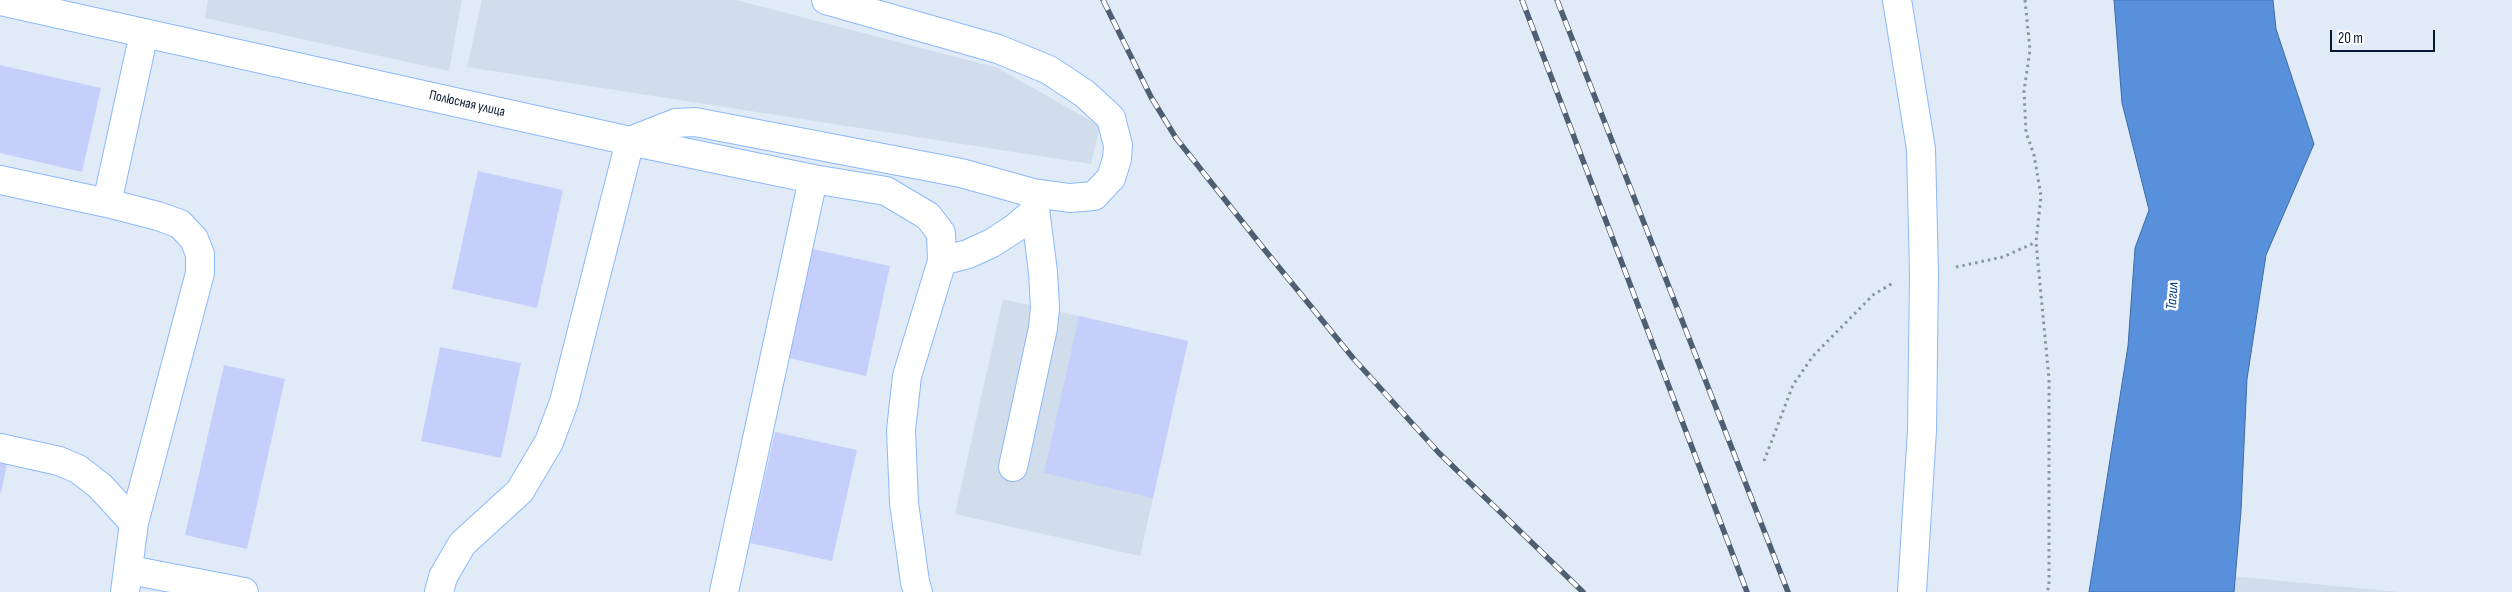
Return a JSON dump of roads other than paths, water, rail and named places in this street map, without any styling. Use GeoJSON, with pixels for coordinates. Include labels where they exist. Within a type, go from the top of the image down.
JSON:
{"type":"FeatureCollection","features":[{"type":"Feature","properties":{"kind":"street"},"geometry":{"type":"LineString","coordinates":[[439,592],[443,577],[462,544],[520,491],[549,442],[564,402],[630,141],[676,123],[695,122],[960,173],[1034,202],[1094,196],[1110,178],[1117,159],[1118,145],[1110,118],[1085,94],[1049,70],[998,49],[826,0]]}},
{"type":"Feature","properties":{"kind":"street"},"geometry":{"type":"LineString","coordinates":[[1897,0],[1921,149],[1924,274],[1922,430],[1912,592]]}},
{"type":"Feature","properties":{"kind":"street","name":"Полюсная улица"},"geometry":{"type":"LineString","coordinates":[[0,1],[630,141],[813,179],[886,191],[928,216],[941,232],[942,261]]}},
{"type":"Feature","properties":{"kind":"street"},"geometry":{"type":"LineString","coordinates":[[107,203],[144,33]]}},
{"type":"Feature","properties":{"kind":"street"},"geometry":{"type":"LineString","coordinates":[[724,592],[813,179]]}},
{"type":"Feature","properties":{"kind":"street"},"geometry":{"type":"LineString","coordinates":[[0,180],[158,216],[180,224],[194,239],[200,254],[200,273],[134,523],[127,581],[244,592]]}},
{"type":"Feature","properties":{"kind":"street"},"geometry":{"type":"LineString","coordinates":[[918,592],[904,503],[901,430],[907,376],[942,261],[992,243],[1015,228],[1034,202]]}},
{"type":"Feature","properties":{"kind":"street"},"geometry":{"type":"LineString","coordinates":[[1013,467],[1043,328],[1044,287],[1034,202]]}},
{"type":"Feature","properties":{"kind":"street"},"geometry":{"type":"LineString","coordinates":[[0,448],[59,461],[78,469],[100,486],[134,523]]}},
{"type":"Feature","properties":{"kind":"water","name":"Тагил"},"geometry":{"type":"Polygon","coordinates":[[[2114,0],[2273,0],[2276,29],[2314,144],[2266,255],[2247,379],[2241,511],[2234,592],[2089,592],[2128,346],[2135,248],[2149,210],[2122,103],[2114,0]]]}},
{"type":"Feature","properties":{"kind":"railway"},"geometry":{"type":"LineString","coordinates":[[1103,0],[1151,97],[1176,138],[1264,249],[1353,358],[1439,453],[1583,592]]}},
{"type":"Feature","properties":{"kind":"railway"},"geometry":{"type":"LineString","coordinates":[[1522,0],[1747,592]]}},
{"type":"Feature","properties":{"kind":"railway"},"geometry":{"type":"LineString","coordinates":[[1557,0],[1788,592]]}}]}
